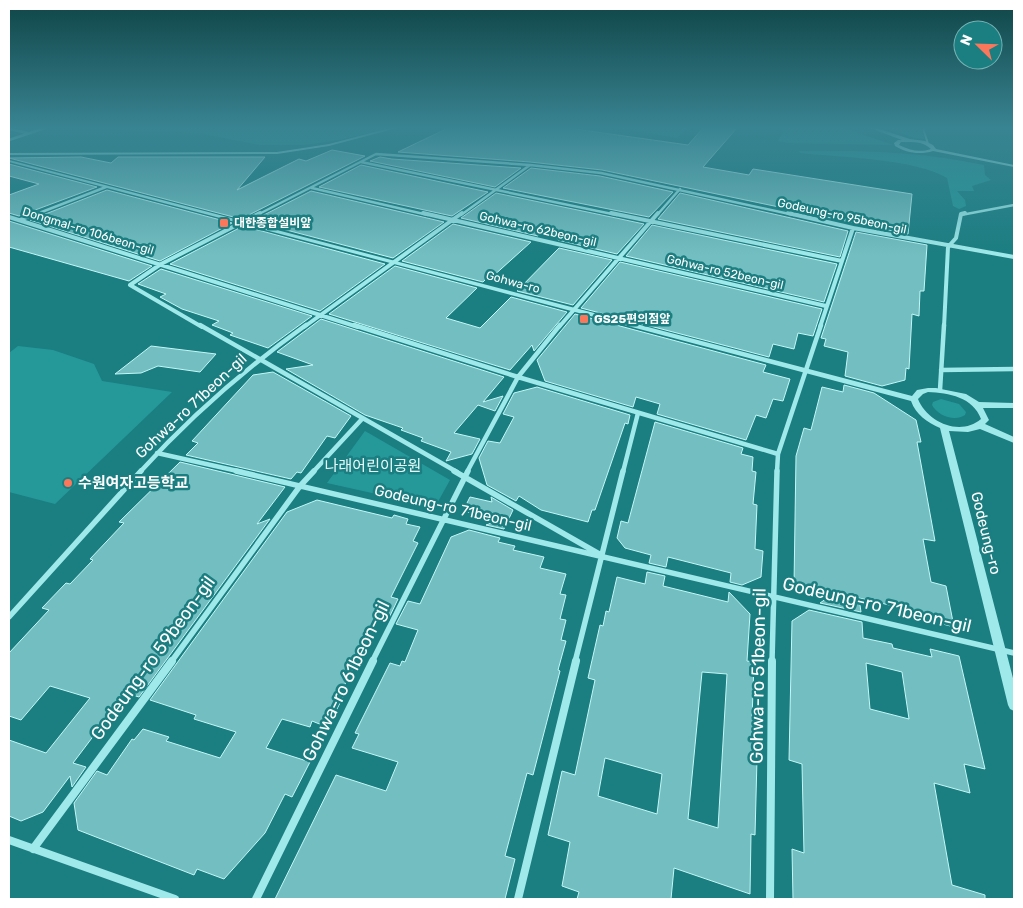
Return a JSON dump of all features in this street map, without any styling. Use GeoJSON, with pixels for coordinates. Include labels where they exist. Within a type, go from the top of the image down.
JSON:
{"type":"FeatureCollection","features":[{"type":"Feature","properties":{"kind":"street","name":"Gohwa-ro"},"geometry":{"type":"LineString","coordinates":[[44,170],[914,398]]}},
{"type":"Feature","properties":{"kind":"street"},"geometry":{"type":"LineString","coordinates":[[345,170],[132,280],[130,285],[601,555]]}},
{"type":"Feature","properties":{"kind":"street","name":"Gohwa-ro 62beon-gil"},"geometry":{"type":"LineString","coordinates":[[401,170],[651,222]]}},
{"type":"Feature","properties":{"kind":"street","name":"Gohwa-ro 71beon-gil"},"geometry":{"type":"LineString","coordinates":[[9,617],[156,453],[258,359],[523,170]]}},
{"type":"Feature","properties":{"kind":"street","name":"Godeung-ro 95beon-gil"},"geometry":{"type":"LineString","coordinates":[[578,170],[601,173],[680,189],[853,228],[948,247],[1014,257]]}},
{"type":"Feature","properties":{"kind":"street"},"geometry":{"type":"LineString","coordinates":[[20,220],[106,187]]}},
{"type":"Feature","properties":{"kind":"street","name":"Gohwa-ro 62beon-gil"},"geometry":{"type":"LineString","coordinates":[[312,188],[618,258]]}},
{"type":"Feature","properties":{"kind":"street"},"geometry":{"type":"LineString","coordinates":[[573,310],[680,189]]}},
{"type":"Feature","properties":{"kind":"street"},"geometry":{"type":"LineString","coordinates":[[940,390],[948,247],[956,238],[961,214],[1014,205]]}},
{"type":"Feature","properties":{"kind":"street","name":"Dongmal-ro 106beon-gil"},"geometry":{"type":"LineString","coordinates":[[9,217],[162,264]]}},
{"type":"Feature","properties":{"kind":"street"},"geometry":{"type":"LineString","coordinates":[[651,222],[842,261]]}},
{"type":"Feature","properties":{"kind":"street"},"geometry":{"type":"LineString","coordinates":[[805,371],[853,228]]}},
{"type":"Feature","properties":{"kind":"street","name":"Gohwa-ro 52beon-gil"},"geometry":{"type":"LineString","coordinates":[[618,258],[826,306]]}},
{"type":"Feature","properties":{"kind":"street"},"geometry":{"type":"LineString","coordinates":[[162,264],[518,377],[778,454]]}},
{"type":"Feature","properties":{"kind":"street","name":"Gohwa-ro 61beon-gil"},"geometry":{"type":"LineString","coordinates":[[256,899],[444,518],[518,377],[573,310]]}},
{"type":"Feature","properties":{"kind":"street"},"geometry":{"type":"LineString","coordinates":[[941,370],[1014,369]]}},
{"type":"Feature","properties":{"kind":"street","name":"Gohwa-ro 51beon-gil"},"geometry":{"type":"LineString","coordinates":[[770,899],[773,596],[778,454],[805,371]]}},
{"type":"Feature","properties":{"kind":"street"},"geometry":{"type":"LineString","coordinates":[[940,390],[960,395],[977,405],[984,413],[985,420],[981,426],[971,430],[944,426],[920,413],[915,405],[914,398],[920,392],[940,390]]}},
{"type":"Feature","properties":{"kind":"street"},"geometry":{"type":"LineString","coordinates":[[977,405],[1014,405]]}},
{"type":"Feature","properties":{"kind":"street"},"geometry":{"type":"LineString","coordinates":[[518,899],[601,555],[638,413]]}},
{"type":"Feature","properties":{"kind":"street"},"geometry":{"type":"LineString","coordinates":[[300,486],[362,419]]}},
{"type":"Feature","properties":{"kind":"street","name":"Godeung-ro"},"geometry":{"type":"LineString","coordinates":[[944,426],[1014,705]]}},
{"type":"Feature","properties":{"kind":"street"},"geometry":{"type":"LineString","coordinates":[[981,426],[1014,440]]}},
{"type":"Feature","properties":{"kind":"street","name":"Godeung-ro 71beon-gil"},"geometry":{"type":"LineString","coordinates":[[156,453],[444,518],[1014,653]]}},
{"type":"Feature","properties":{"kind":"street","name":"Godeung-ro 59beon-gil"},"geometry":{"type":"LineString","coordinates":[[33,849],[300,486]]}},
{"type":"Feature","properties":{"kind":"street"},"geometry":{"type":"LineString","coordinates":[[9,840],[175,899]]}},
{"type":"Feature","properties":{"kind":"green space"},"geometry":{"type":"Polygon","coordinates":[[[928,170],[985,170],[985,175],[991,180],[972,186],[974,191],[957,191],[965,200],[966,206],[959,209],[953,206],[947,178],[928,170]]]}},
{"type":"Feature","properties":{"kind":"green space"},"geometry":{"type":"Polygon","coordinates":[[[18,346],[53,350],[94,364],[102,381],[172,392],[55,504],[9,492],[9,353],[18,346]]]}},
{"type":"Feature","properties":{"kind":"green space"},"geometry":{"type":"Polygon","coordinates":[[[941,399],[959,404],[966,412],[965,415],[952,418],[942,415],[932,405],[933,402],[941,399]]]}},
{"type":"Feature","properties":{"kind":"green space","name":"나래어린이공원"},"geometry":{"type":"Polygon","coordinates":[[[365,431],[450,480],[435,507],[327,483],[365,431]]]}},
{"type":"Feature","properties":{"kind":"building"},"geometry":{"type":"Polygon","coordinates":[[[9,170],[33,170],[97,187],[19,216],[9,213],[9,195],[39,184],[9,176],[9,170]]]}},
{"type":"Feature","properties":{"kind":"building"},"geometry":{"type":"Polygon","coordinates":[[[56,170],[254,170],[237,190],[276,170],[337,170],[241,219],[56,170]]]}},
{"type":"Feature","properties":{"kind":"building"},"geometry":{"type":"Polygon","coordinates":[[[351,170],[386,170],[488,192],[452,216],[319,187],[351,170]]]}},
{"type":"Feature","properties":{"kind":"building"},"geometry":{"type":"Polygon","coordinates":[[[415,170],[518,170],[495,187],[415,170]]]}},
{"type":"Feature","properties":{"kind":"building"},"geometry":{"type":"Polygon","coordinates":[[[528,170],[551,170],[600,176],[673,192],[649,217],[503,188],[528,170]]]}},
{"type":"Feature","properties":{"kind":"building"},"geometry":{"type":"Polygon","coordinates":[[[604,170],[722,170],[749,175],[752,170],[762,170],[912,194],[908,234],[604,170]]]}},
{"type":"Feature","properties":{"kind":"building"},"geometry":{"type":"Polygon","coordinates":[[[107,190],[232,223],[160,261],[30,220],[107,190]]]}},
{"type":"Feature","properties":{"kind":"building"},"geometry":{"type":"Polygon","coordinates":[[[311,191],[444,222],[393,258],[252,221],[311,191]]]}},
{"type":"Feature","properties":{"kind":"building"},"geometry":{"type":"Polygon","coordinates":[[[496,193],[644,224],[617,254],[558,240],[546,228],[538,236],[461,218],[496,193]]]}},
{"type":"Feature","properties":{"kind":"building"},"geometry":{"type":"Polygon","coordinates":[[[680,193],[848,231],[840,257],[658,219],[680,193]]]}},
{"type":"Feature","properties":{"kind":"building"},"geometry":{"type":"Polygon","coordinates":[[[9,221],[152,266],[129,281],[9,247],[9,221]]]}},
{"type":"Feature","properties":{"kind":"building"},"geometry":{"type":"Polygon","coordinates":[[[453,224],[531,242],[491,278],[488,277],[483,282],[402,261],[453,224]]]}},
{"type":"Feature","properties":{"kind":"building"},"geometry":{"type":"Polygon","coordinates":[[[652,225],[837,264],[824,302],[626,256],[652,225]]]}},
{"type":"Feature","properties":{"kind":"building"},"geometry":{"type":"Polygon","coordinates":[[[243,226],[385,264],[320,311],[170,264],[243,226]]]}},
{"type":"Feature","properties":{"kind":"building"},"geometry":{"type":"Polygon","coordinates":[[[856,232],[927,245],[924,291],[920,291],[919,316],[912,314],[909,369],[906,368],[905,380],[882,386],[845,376],[848,352],[824,346],[826,339],[821,338],[856,232]]]}},
{"type":"Feature","properties":{"kind":"building"},"geometry":{"type":"Polygon","coordinates":[[[559,248],[612,260],[573,305],[517,291],[559,248]]]}},
{"type":"Feature","properties":{"kind":"building"},"geometry":{"type":"Polygon","coordinates":[[[620,262],[822,309],[813,336],[798,333],[794,349],[773,344],[769,357],[581,308],[620,262]]]}},
{"type":"Feature","properties":{"kind":"building"},"geometry":{"type":"Polygon","coordinates":[[[395,266],[477,288],[446,318],[480,328],[511,297],[567,312],[534,351],[532,345],[510,370],[329,314],[395,266]]]}},
{"type":"Feature","properties":{"kind":"building"},"geometry":{"type":"Polygon","coordinates":[[[161,269],[312,316],[268,348],[230,335],[233,333],[212,325],[219,321],[182,309],[160,297],[166,294],[138,284],[161,269]]]}},
{"type":"Feature","properties":{"kind":"building"},"geometry":{"type":"Polygon","coordinates":[[[575,314],[766,365],[763,372],[790,379],[783,401],[773,399],[766,418],[756,415],[746,440],[657,414],[660,404],[636,397],[633,407],[545,381],[537,360],[575,314]]]}},
{"type":"Feature","properties":{"kind":"building"},"geometry":{"type":"Polygon","coordinates":[[[321,319],[504,377],[483,402],[503,396],[495,411],[478,405],[454,433],[480,439],[472,454],[446,461],[451,452],[421,441],[423,438],[401,430],[403,428],[365,415],[286,369],[313,365],[277,352],[321,319]]]}},
{"type":"Feature","properties":{"kind":"building"},"geometry":{"type":"Polygon","coordinates":[[[151,346],[216,354],[200,372],[158,366],[141,373],[115,374],[151,346]]]}},
{"type":"Feature","properties":{"kind":"building"},"geometry":{"type":"Polygon","coordinates":[[[273,372],[351,416],[335,438],[327,436],[301,473],[297,472],[291,479],[186,455],[198,443],[192,441],[253,375],[273,372]]]}},
{"type":"Feature","properties":{"kind":"building"},"geometry":{"type":"Polygon","coordinates":[[[844,385],[874,393],[916,420],[921,442],[917,442],[935,541],[923,539],[931,582],[946,586],[954,627],[939,623],[937,616],[859,598],[861,612],[820,603],[833,594],[794,585],[796,456],[804,428],[811,430],[822,387],[843,392],[844,385]]]}},
{"type":"Feature","properties":{"kind":"building"},"geometry":{"type":"Polygon","coordinates":[[[537,387],[630,415],[628,424],[625,423],[595,510],[592,510],[588,522],[541,510],[519,496],[516,501],[487,485],[479,458],[488,441],[500,443],[514,417],[503,414],[514,393],[537,387]]]}},
{"type":"Feature","properties":{"kind":"building"},"geometry":{"type":"Polygon","coordinates":[[[655,422],[743,448],[741,454],[753,457],[752,471],[756,472],[753,504],[757,505],[755,549],[763,551],[761,577],[742,585],[730,582],[731,573],[668,557],[666,567],[649,563],[651,555],[625,548],[617,538],[621,521],[628,523],[655,422]]]}},
{"type":"Feature","properties":{"kind":"building"},"geometry":{"type":"Polygon","coordinates":[[[180,462],[285,487],[257,524],[270,519],[139,697],[126,693],[73,763],[86,767],[72,787],[70,776],[43,812],[21,821],[9,816],[9,740],[46,753],[90,698],[50,686],[21,720],[9,716],[9,653],[49,610],[42,608],[66,583],[70,584],[93,560],[90,559],[124,523],[119,522],[180,462]]]}},
{"type":"Feature","properties":{"kind":"building"},"geometry":{"type":"Polygon","coordinates":[[[470,497],[492,502],[491,497],[513,510],[504,529],[486,525],[499,520],[463,511],[470,497]]]}},
{"type":"Feature","properties":{"kind":"building"},"geometry":{"type":"Polygon","coordinates":[[[317,500],[392,518],[394,515],[408,519],[406,524],[420,527],[413,541],[418,543],[391,597],[398,599],[387,622],[379,620],[373,629],[340,694],[344,695],[331,721],[325,720],[322,725],[312,721],[310,727],[282,719],[266,748],[310,762],[292,797],[285,794],[265,833],[224,879],[197,869],[194,875],[78,830],[74,803],[97,771],[107,775],[132,739],[134,740],[143,729],[169,737],[166,741],[220,758],[236,732],[194,719],[196,715],[150,700],[287,512],[317,500]]]}},
{"type":"Feature","properties":{"kind":"building"},"geometry":{"type":"Polygon","coordinates":[[[469,530],[500,538],[498,542],[515,546],[513,550],[544,557],[540,568],[566,574],[560,594],[566,595],[560,619],[566,620],[561,640],[566,641],[533,775],[527,773],[505,856],[515,859],[505,899],[275,899],[336,775],[386,791],[398,762],[352,748],[359,734],[355,733],[390,663],[400,666],[402,661],[405,662],[418,630],[396,624],[408,601],[420,604],[451,537],[469,530]]]}},
{"type":"Feature","properties":{"kind":"building"},"geometry":{"type":"Polygon","coordinates":[[[647,572],[665,576],[663,586],[728,602],[729,592],[750,614],[747,661],[754,662],[752,719],[758,721],[755,835],[751,834],[750,894],[674,868],[671,899],[577,899],[579,892],[562,886],[570,842],[548,835],[562,771],[575,775],[595,680],[588,678],[600,625],[603,626],[606,611],[609,612],[617,577],[645,584],[647,572]],[[702,672],[688,819],[718,828],[727,674],[702,672]],[[605,758],[598,796],[657,814],[662,774],[605,758]]]}},
{"type":"Feature","properties":{"kind":"building"},"geometry":{"type":"Polygon","coordinates":[[[809,610],[862,622],[863,638],[892,644],[893,648],[932,657],[930,649],[959,656],[985,769],[964,764],[970,793],[934,783],[952,885],[985,895],[985,899],[793,899],[792,849],[804,853],[802,764],[789,760],[792,621],[809,610]],[[866,663],[870,709],[909,719],[902,672],[866,663]]]}},
{"type":"Feature","properties":{"kind":"place","name":"대한종합설비앞"},"geometry":{"type":"Point","coordinates":[224,223]}},
{"type":"Feature","properties":{"kind":"place","name":"GS25편의점앞"},"geometry":{"type":"Point","coordinates":[584,319]}},
{"type":"Feature","properties":{"kind":"place","name":"수원여자고등학교"},"geometry":{"type":"Point","coordinates":[68,483]}}]}
